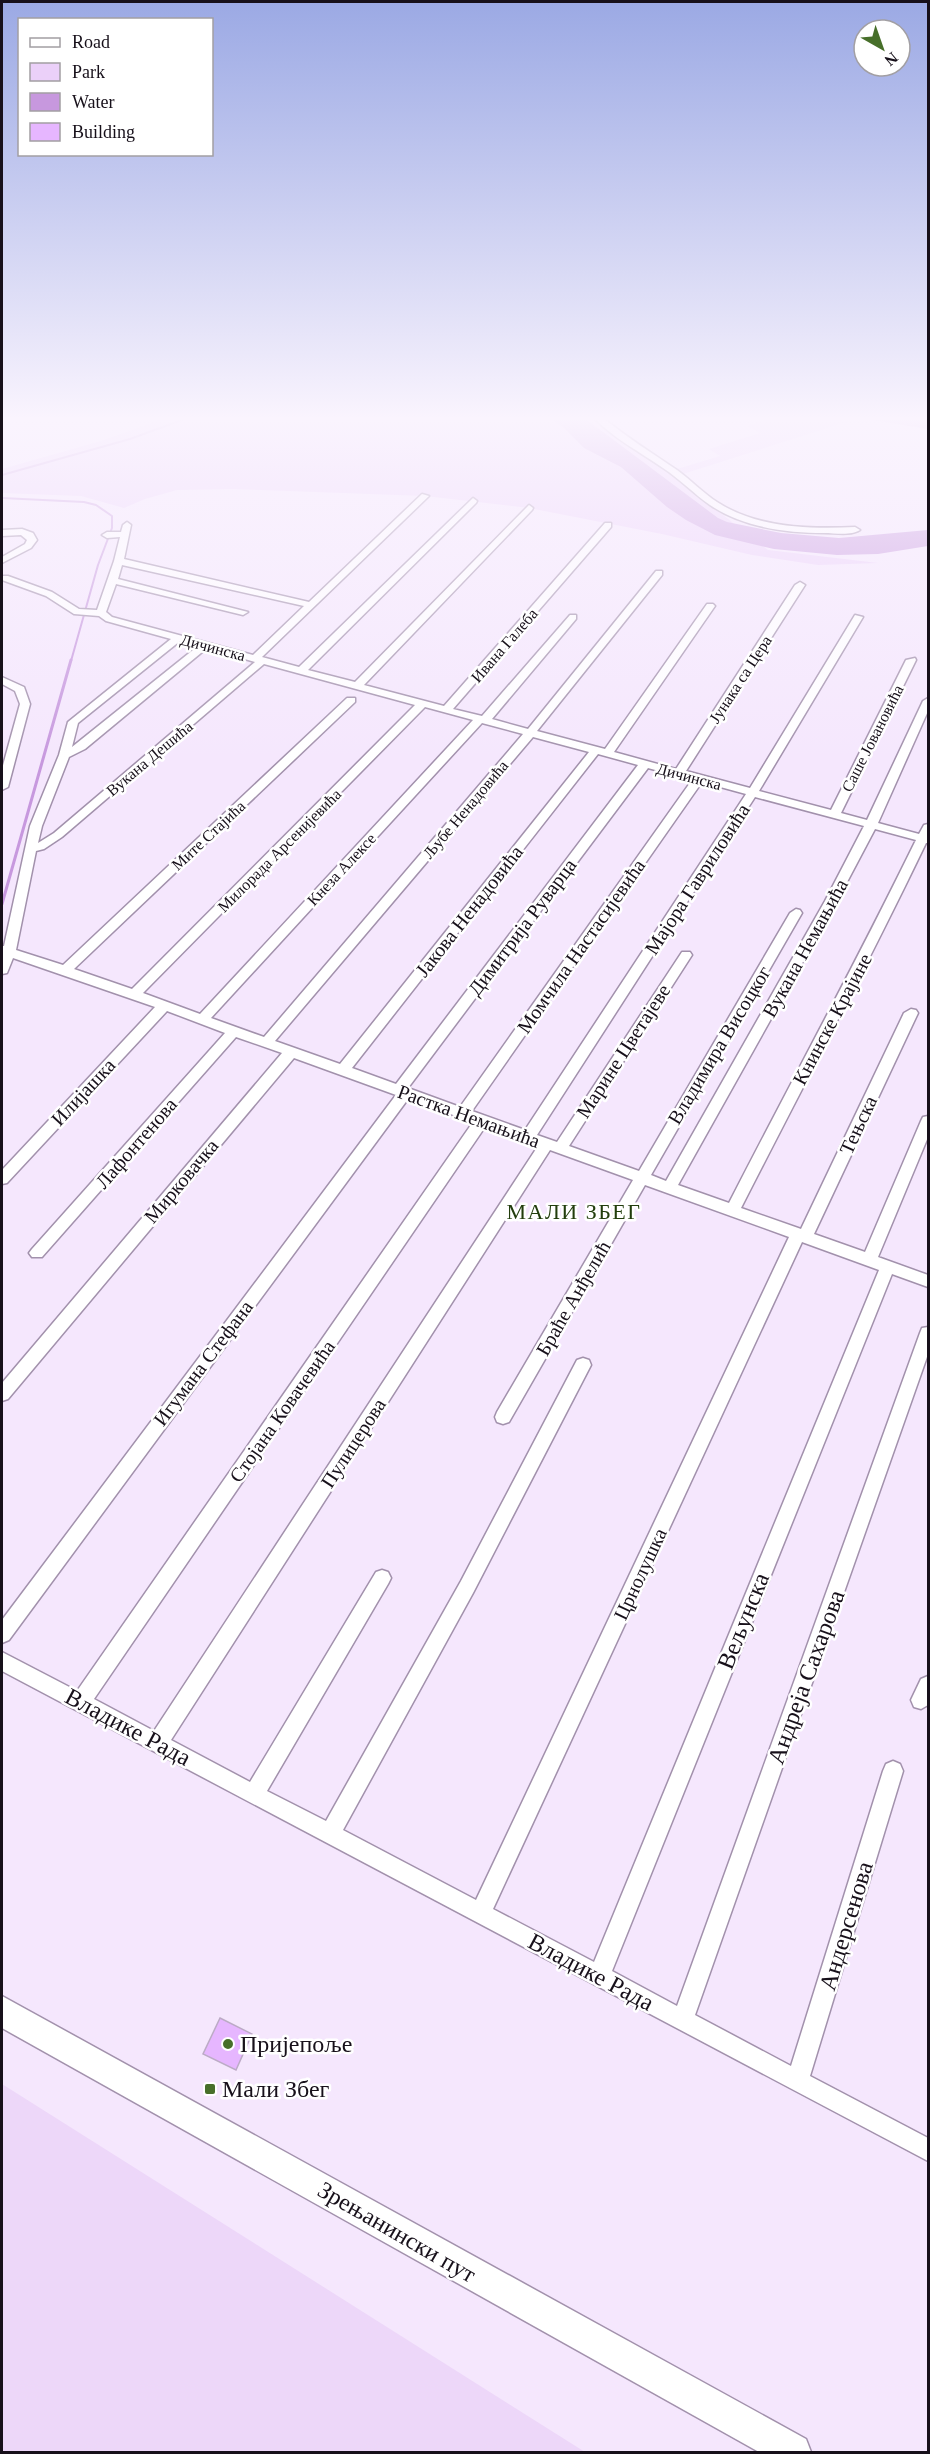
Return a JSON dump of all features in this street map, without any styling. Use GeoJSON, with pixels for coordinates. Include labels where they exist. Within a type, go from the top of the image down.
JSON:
{"type":"FeatureCollection","features":[{"type":"Feature","properties":{"kind":"main road","name":"Зрењанински пут"},"geometry":{"type":"LineString","coordinates":[[2,2011],[793,2452]]}},
{"type":"Feature","properties":{"kind":"street"},"geometry":{"type":"LineString","coordinates":[[2,533],[25,532],[32,540],[28,546],[2,560]]}},
{"type":"Feature","properties":{"kind":"street"},"geometry":{"type":"LineString","coordinates":[[99,614],[119,561],[118,532]]}},
{"type":"Feature","properties":{"kind":"street","name":"Вукана Дешића"},"geometry":{"type":"LineString","coordinates":[[32,849],[40,847],[58,835],[258,660],[311,605],[388,532]]}},
{"type":"Feature","properties":{"kind":"street"},"geometry":{"type":"LineString","coordinates":[[301,671],[442,532]]}},
{"type":"Feature","properties":{"kind":"street"},"geometry":{"type":"LineString","coordinates":[[357,686],[506,532]]}},
{"type":"Feature","properties":{"kind":"street","name":"Ивана Галеба"},"geometry":{"type":"LineString","coordinates":[[447,710],[602,532]]}},
{"type":"Feature","properties":{"kind":"street"},"geometry":{"type":"LineString","coordinates":[[119,561],[311,605]]}},
{"type":"Feature","properties":{"kind":"street","name":"Љубе Ненадовића"},"geometry":{"type":"LineString","coordinates":[[266,1043],[530,733],[659,573]]}},
{"type":"Feature","properties":{"kind":"street"},"geometry":{"type":"LineString","coordinates":[[3,578],[28,575]]}},
{"type":"Feature","properties":{"kind":"street","name":"Дичинска"},"geometry":{"type":"LineString","coordinates":[[3,578],[49,594],[80,613],[99,614],[177,638],[871,825],[927,835]]}},
{"type":"Feature","properties":{"kind":"street"},"geometry":{"type":"LineString","coordinates":[[112,580],[243,612]]}},
{"type":"Feature","properties":{"kind":"street","name":"Јунака са Цера"},"geometry":{"type":"LineString","coordinates":[[679,773],[800,585]]}},
{"type":"Feature","properties":{"kind":"street","name":"Јакова Ненадовића"},"geometry":{"type":"LineString","coordinates":[[343,1070],[601,753],[710,606]]}},
{"type":"Feature","properties":{"kind":"street"},"geometry":{"type":"LineString","coordinates":[[482,720],[573,617]]}},
{"type":"Feature","properties":{"kind":"street","name":"Мајора Гавриловића"},"geometry":{"type":"LineString","coordinates":[[528,1137],[753,792],[858,617]]}},
{"type":"Feature","properties":{"kind":"street"},"geometry":{"type":"LineString","coordinates":[[2,970],[36,826],[76,718],[177,638]]}},
{"type":"Feature","properties":{"kind":"street"},"geometry":{"type":"LineString","coordinates":[[64,755],[81,747],[205,645]]}},
{"type":"Feature","properties":{"kind":"street","name":"Саше Јовановића"},"geometry":{"type":"LineString","coordinates":[[834,815],[911,660]]}},
{"type":"Feature","properties":{"kind":"street"},"geometry":{"type":"LineString","coordinates":[[2,680],[20,688],[25,700],[5,765],[2,787]]}},
{"type":"Feature","properties":{"kind":"street","name":"Мите Стајића"},"geometry":{"type":"LineString","coordinates":[[65,970],[351,700]]}},
{"type":"Feature","properties":{"kind":"street","name":"Вукана Немањића"},"geometry":{"type":"LineString","coordinates":[[669,1188],[797,964],[871,825],[928,701]]}},
{"type":"Feature","properties":{"kind":"street","name":"Милорада Арсенијевића"},"geometry":{"type":"LineString","coordinates":[[134,995],[423,703]]}},
{"type":"Feature","properties":{"kind":"street","name":"Кнеза Алексе"},"geometry":{"type":"LineString","coordinates":[[202,1020],[482,720]]}},
{"type":"Feature","properties":{"kind":"street","name":"Димитрија Руварца"},"geometry":{"type":"LineString","coordinates":[[402,1091],[645,764]]}},
{"type":"Feature","properties":{"kind":"street","name":"Момчила Настасијевића"},"geometry":{"type":"LineString","coordinates":[[463,1113],[699,778]]}},
{"type":"Feature","properties":{"kind":"street","name":"Книнске Крајине"},"geometry":{"type":"LineString","coordinates":[[733,1210],[927,835]]}},
{"type":"Feature","properties":{"kind":"street","name":"Владимира Висоцког"},"geometry":{"type":"LineString","coordinates":[[642,1178],[796,913]]}},
{"type":"Feature","properties":{"kind":"street","name":"Растка Немањића"},"geometry":{"type":"LineString","coordinates":[[5,951],[65,970],[928,1281]]}},
{"type":"Feature","properties":{"kind":"street","name":"Марине Цветајеве"},"geometry":{"type":"LineString","coordinates":[[554,1146],[686,955]]}},
{"type":"Feature","properties":{"kind":"street","name":"Илијашка"},"geometry":{"type":"LineString","coordinates":[[2,1179],[164,1006]]}},
{"type":"Feature","properties":{"kind":"street","name":"Тењска"},"geometry":{"type":"LineString","coordinates":[[801,1235],[911,1013]]}},
{"type":"Feature","properties":{"kind":"street","name":"Лафонтенова"},"geometry":{"type":"LineString","coordinates":[[37,1253],[234,1031]]}},
{"type":"Feature","properties":{"kind":"street","name":"Мирковачка"},"geometry":{"type":"LineString","coordinates":[[2,1394],[291,1052]]}},
{"type":"Feature","properties":{"kind":"street","name":"Игумана Стефана"},"geometry":{"type":"LineString","coordinates":[[2,1634],[402,1091]]}},
{"type":"Feature","properties":{"kind":"street","name":"Стојана Ковачевића"},"geometry":{"type":"LineString","coordinates":[[81,1702],[482,1120]]}},
{"type":"Feature","properties":{"kind":"street"},"geometry":{"type":"LineString","coordinates":[[870,1260],[928,1121]]}},
{"type":"Feature","properties":{"kind":"street","name":"Пулицерова"},"geometry":{"type":"LineString","coordinates":[[158,1743],[554,1146]]}},
{"type":"Feature","properties":{"kind":"street","name":"Браће Анђелић"},"geometry":{"type":"LineString","coordinates":[[503,1417],[642,1178]]}},
{"type":"Feature","properties":{"kind":"street","name":"Црнолушка"},"geometry":{"type":"LineString","coordinates":[[481,1913],[801,1235]]}},
{"type":"Feature","properties":{"kind":"street","name":"Вељунска"},"geometry":{"type":"LineString","coordinates":[[599,1976],[662,1826],[692,1744],[888,1266]]}},
{"type":"Feature","properties":{"kind":"street","name":"Андреја Сахарова"},"geometry":{"type":"LineString","coordinates":[[683,2020],[928,1333]]}},
{"type":"Feature","properties":{"kind":"street"},"geometry":{"type":"LineString","coordinates":[[330,1834],[467,1587],[583,1365]]}},
{"type":"Feature","properties":{"kind":"street"},"geometry":{"type":"LineString","coordinates":[[254,1794],[381,1578]]}},
{"type":"Feature","properties":{"kind":"street","name":"Владике Рада"},"geometry":{"type":"LineString","coordinates":[[2,1661],[928,2150]]}},
{"type":"Feature","properties":{"kind":"street","name":"Андерсенова"},"geometry":{"type":"LineString","coordinates":[[798,2080],[892,1771]]}},
{"type":"Feature","properties":{"kind":"shaded area"},"geometry":{"type":"Polygon","coordinates":[[[2,2084],[585,2452],[2,2452],[2,2084]]]}},
{"type":"Feature","properties":{"kind":"green space"},"geometry":{"type":"Polygon","coordinates":[[[649,532],[744,532],[768,550],[878,563],[818,565],[752,555],[649,532]]]}},
{"type":"Feature","properties":{"kind":"water"},"geometry":{"type":"Polygon","coordinates":[[[708,532],[774,532],[839,538],[928,532],[928,546],[878,554],[837,555],[774,549],[708,532]]]}},
{"type":"Feature","properties":{"kind":"building","name":"Пријепоље"},"geometry":{"type":"Polygon","coordinates":[[[220,2018],[252,2034],[236,2070],[203,2054],[220,2018]]]}},
{"type":"Feature","properties":{"kind":"waterway"},"geometry":{"type":"LineString","coordinates":[[71,661],[98,565],[111,532]]}},
{"type":"Feature","properties":{"kind":"waterway"},"geometry":{"type":"LineString","coordinates":[[2,904],[71,660]]}},
{"type":"Feature","properties":{"kind":"place","name":"Пријепоље"},"geometry":{"type":"Point","coordinates":[228,2044]}},
{"type":"Feature","properties":{"kind":"place","name":"Мали Збег"},"geometry":{"type":"Point","coordinates":[210,2089]}},
{"type":"Feature","properties":{"kind":"district","name":"МАЛИ ЗБЕГ"},"geometry":{"type":"Point","coordinates":[574,1211]}}]}
